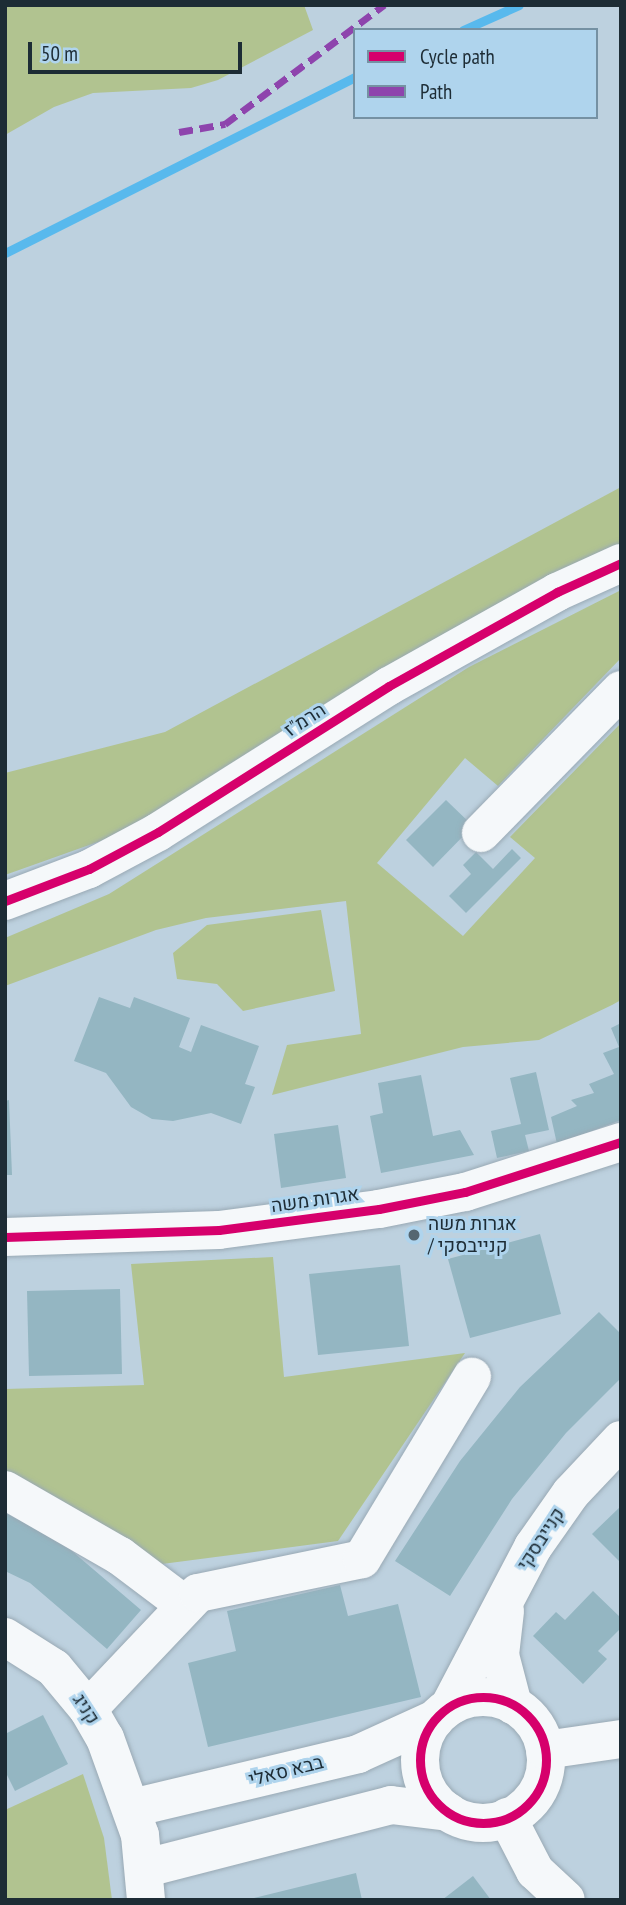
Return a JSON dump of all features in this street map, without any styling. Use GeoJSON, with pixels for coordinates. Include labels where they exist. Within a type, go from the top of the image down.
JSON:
{"type":"FeatureCollection","features":[{"type":"Feature","properties":{"kind":"street","name":"הרמ\"ז"},"geometry":{"type":"LineString","coordinates":[[5,901],[89,869],[158,832],[389,686],[513,616],[621,563]]}},
{"type":"Feature","properties":{"kind":"street"},"geometry":{"type":"LineString","coordinates":[[481,833],[621,690]]}},
{"type":"Feature","properties":{"kind":"street","name":"אגרות משה"},"geometry":{"type":"LineString","coordinates":[[5,1237],[219,1230],[379,1209],[466,1192],[621,1142]]}},
{"type":"Feature","properties":{"kind":"street"},"geometry":{"type":"LineString","coordinates":[[88,1709],[198,1593],[362,1559],[472,1377]]}},
{"type":"Feature","properties":{"kind":"street","name":"קנייבסקי"},"geometry":{"type":"LineString","coordinates":[[442,1713],[511,1585],[571,1493],[621,1440]]}},
{"type":"Feature","properties":{"kind":"street"},"geometry":{"type":"LineString","coordinates":[[5,1490],[49,1511],[120,1556],[186,1605]]}},
{"type":"Feature","properties":{"kind":"street"},"geometry":{"type":"LineString","coordinates":[[511,1585],[500,1655],[513,1705]]}},
{"type":"Feature","properties":{"kind":"street","name":"קניג"},"geometry":{"type":"LineString","coordinates":[[5,1637],[54,1668],[88,1709],[132,1808],[146,1884]]}},
{"type":"Feature","properties":{"kind":"street"},"geometry":{"type":"LineString","coordinates":[[146,1884],[391,1805],[449,1812],[478,1822],[507,1817],[530,1802],[540,1786],[545,1750],[536,1727],[513,1705],[480,1697],[442,1713],[422,1742],[421,1769],[430,1794],[449,1812]]}},
{"type":"Feature","properties":{"kind":"street","name":"בבא סאלי"},"geometry":{"type":"LineString","coordinates":[[132,1808],[358,1754],[442,1713]]}},
{"type":"Feature","properties":{"kind":"street"},"geometry":{"type":"LineString","coordinates":[[545,1750],[621,1738]]}},
{"type":"Feature","properties":{"kind":"street"},"geometry":{"type":"LineString","coordinates":[[507,1817],[536,1871],[566,1900]]}},
{"type":"Feature","properties":{"kind":"green space"},"geometry":{"type":"Polygon","coordinates":[[[5,5],[304,5],[313,30],[218,80],[191,88],[93,93],[54,107],[5,135],[5,5]]]}},
{"type":"Feature","properties":{"kind":"green space"},"geometry":{"type":"Polygon","coordinates":[[[621,487],[621,546],[123,833],[5,875],[5,773],[165,732],[621,487]]]}},
{"type":"Feature","properties":{"kind":"green space"},"geometry":{"type":"Polygon","coordinates":[[[621,590],[621,658],[498,786],[465,758],[377,863],[463,936],[535,858],[510,837],[621,723],[621,1000],[539,1040],[463,1047],[272,1095],[287,1045],[361,1034],[346,901],[206,918],[156,930],[5,986],[5,938],[109,894],[469,667],[621,590]]]}},
{"type":"Feature","properties":{"kind":"green space"},"geometry":{"type":"Polygon","coordinates":[[[321,910],[335,991],[243,1011],[217,984],[177,979],[173,953],[207,925],[321,910]]]}},
{"type":"Feature","properties":{"kind":"green space"},"geometry":{"type":"Polygon","coordinates":[[[273,1257],[284,1377],[465,1353],[338,1541],[162,1564],[5,1473],[5,1389],[144,1385],[131,1264],[273,1257]]]}},
{"type":"Feature","properties":{"kind":"green space"},"geometry":{"type":"Polygon","coordinates":[[[83,1774],[104,1838],[112,1900],[5,1900],[5,1810],[83,1774]]]}},
{"type":"Feature","properties":{"kind":"building"},"geometry":{"type":"Polygon","coordinates":[[[446,800],[473,826],[433,867],[406,840],[446,800]]]}},
{"type":"Feature","properties":{"kind":"building"},"geometry":{"type":"Polygon","coordinates":[[[512,849],[521,858],[466,913],[449,896],[471,874],[463,865],[476,852],[493,869],[512,849]]]}},
{"type":"Feature","properties":{"kind":"building"},"geometry":{"type":"Polygon","coordinates":[[[99,997],[130,1008],[134,997],[190,1018],[179,1047],[191,1052],[201,1025],[259,1046],[245,1084],[255,1087],[241,1124],[211,1113],[173,1121],[152,1119],[131,1107],[106,1073],[74,1061],[99,997]]]}},
{"type":"Feature","properties":{"kind":"building"},"geometry":{"type":"Polygon","coordinates":[[[621,1023],[621,1120],[557,1144],[551,1117],[577,1106],[571,1100],[594,1093],[589,1084],[614,1074],[603,1053],[619,1047],[611,1028],[621,1023]]]}},
{"type":"Feature","properties":{"kind":"building"},"geometry":{"type":"Polygon","coordinates":[[[536,1072],[549,1130],[525,1135],[529,1151],[497,1158],[491,1131],[521,1124],[510,1078],[536,1072]]]}},
{"type":"Feature","properties":{"kind":"building"},"geometry":{"type":"Polygon","coordinates":[[[421,1075],[433,1136],[460,1130],[474,1155],[381,1173],[370,1116],[383,1113],[378,1083],[421,1075]]]}},
{"type":"Feature","properties":{"kind":"building"},"geometry":{"type":"Polygon","coordinates":[[[9,1100],[12,1175],[5,1175],[5,1101],[9,1100]]]}},
{"type":"Feature","properties":{"kind":"building"},"geometry":{"type":"Polygon","coordinates":[[[338,1125],[346,1178],[281,1188],[274,1134],[338,1125]]]}},
{"type":"Feature","properties":{"kind":"building"},"geometry":{"type":"Polygon","coordinates":[[[540,1234],[561,1314],[470,1338],[448,1259],[540,1234]]]}},
{"type":"Feature","properties":{"kind":"building"},"geometry":{"type":"Polygon","coordinates":[[[400,1265],[409,1346],[318,1355],[309,1274],[400,1265]]]}},
{"type":"Feature","properties":{"kind":"building"},"geometry":{"type":"Polygon","coordinates":[[[120,1289],[122,1374],[29,1376],[27,1291],[120,1289]]]}},
{"type":"Feature","properties":{"kind":"building"},"geometry":{"type":"Polygon","coordinates":[[[599,1312],[621,1334],[621,1378],[566,1433],[512,1499],[450,1596],[395,1561],[460,1461],[520,1387],[599,1312]]]}},
{"type":"Feature","properties":{"kind":"building"},"geometry":{"type":"Polygon","coordinates":[[[621,1506],[621,1563],[592,1534],[621,1506]]]}},
{"type":"Feature","properties":{"kind":"building"},"geometry":{"type":"Polygon","coordinates":[[[5,1513],[59,1540],[141,1610],[107,1649],[30,1583],[5,1571],[5,1513]]]}},
{"type":"Feature","properties":{"kind":"building"},"geometry":{"type":"Polygon","coordinates":[[[340,1585],[348,1616],[398,1604],[421,1697],[208,1747],[188,1663],[236,1651],[227,1611],[340,1585]]]}},
{"type":"Feature","properties":{"kind":"building"},"geometry":{"type":"Polygon","coordinates":[[[593,1591],[621,1618],[621,1628],[598,1651],[607,1659],[583,1684],[533,1636],[556,1612],[565,1620],[593,1591]]]}},
{"type":"Feature","properties":{"kind":"building"},"geometry":{"type":"Polygon","coordinates":[[[43,1715],[68,1764],[15,1791],[5,1771],[5,1734],[43,1715]]]}},
{"type":"Feature","properties":{"kind":"building"},"geometry":{"type":"Polygon","coordinates":[[[356,1873],[362,1900],[250,1900],[250,1899],[356,1873]]]}},
{"type":"Feature","properties":{"kind":"building"},"geometry":{"type":"Polygon","coordinates":[[[473,1876],[491,1900],[442,1900],[473,1876]]]}},
{"type":"Feature","properties":{"kind":"waterway"},"geometry":{"type":"LineString","coordinates":[[467,28],[519,5]]}},
{"type":"Feature","properties":{"kind":"waterway"},"geometry":{"type":"LineString","coordinates":[[5,253],[353,78]]}},
{"type":"Feature","properties":{"kind":"marked path"},"geometry":{"type":"LineString","coordinates":[[353,28],[384,5]]}},
{"type":"Feature","properties":{"kind":"marked path"},"geometry":{"type":"LineString","coordinates":[[179,132],[225,124],[353,28]]}},
{"type":"Feature","properties":{"kind":"cycle path"},"geometry":{"type":"LineString","coordinates":[[5,901],[89,869],[158,832],[389,686],[557,592],[621,563]]}},
{"type":"Feature","properties":{"kind":"cycle path"},"geometry":{"type":"LineString","coordinates":[[5,1237],[219,1230],[379,1209],[465,1192],[621,1142]]}},
{"type":"Feature","properties":{"kind":"cycle path"},"geometry":{"type":"LineString","coordinates":[[483,1697],[507,1702],[527,1716],[541,1736],[546,1760],[541,1784],[527,1804],[507,1818],[483,1823],[459,1818],[439,1804],[425,1784],[420,1760],[425,1736],[439,1716],[459,1702],[483,1697]]}},
{"type":"Feature","properties":{"kind":"place","name":"אגרות משה / קנייבסקי"},"geometry":{"type":"Point","coordinates":[414,1235]}}]}
